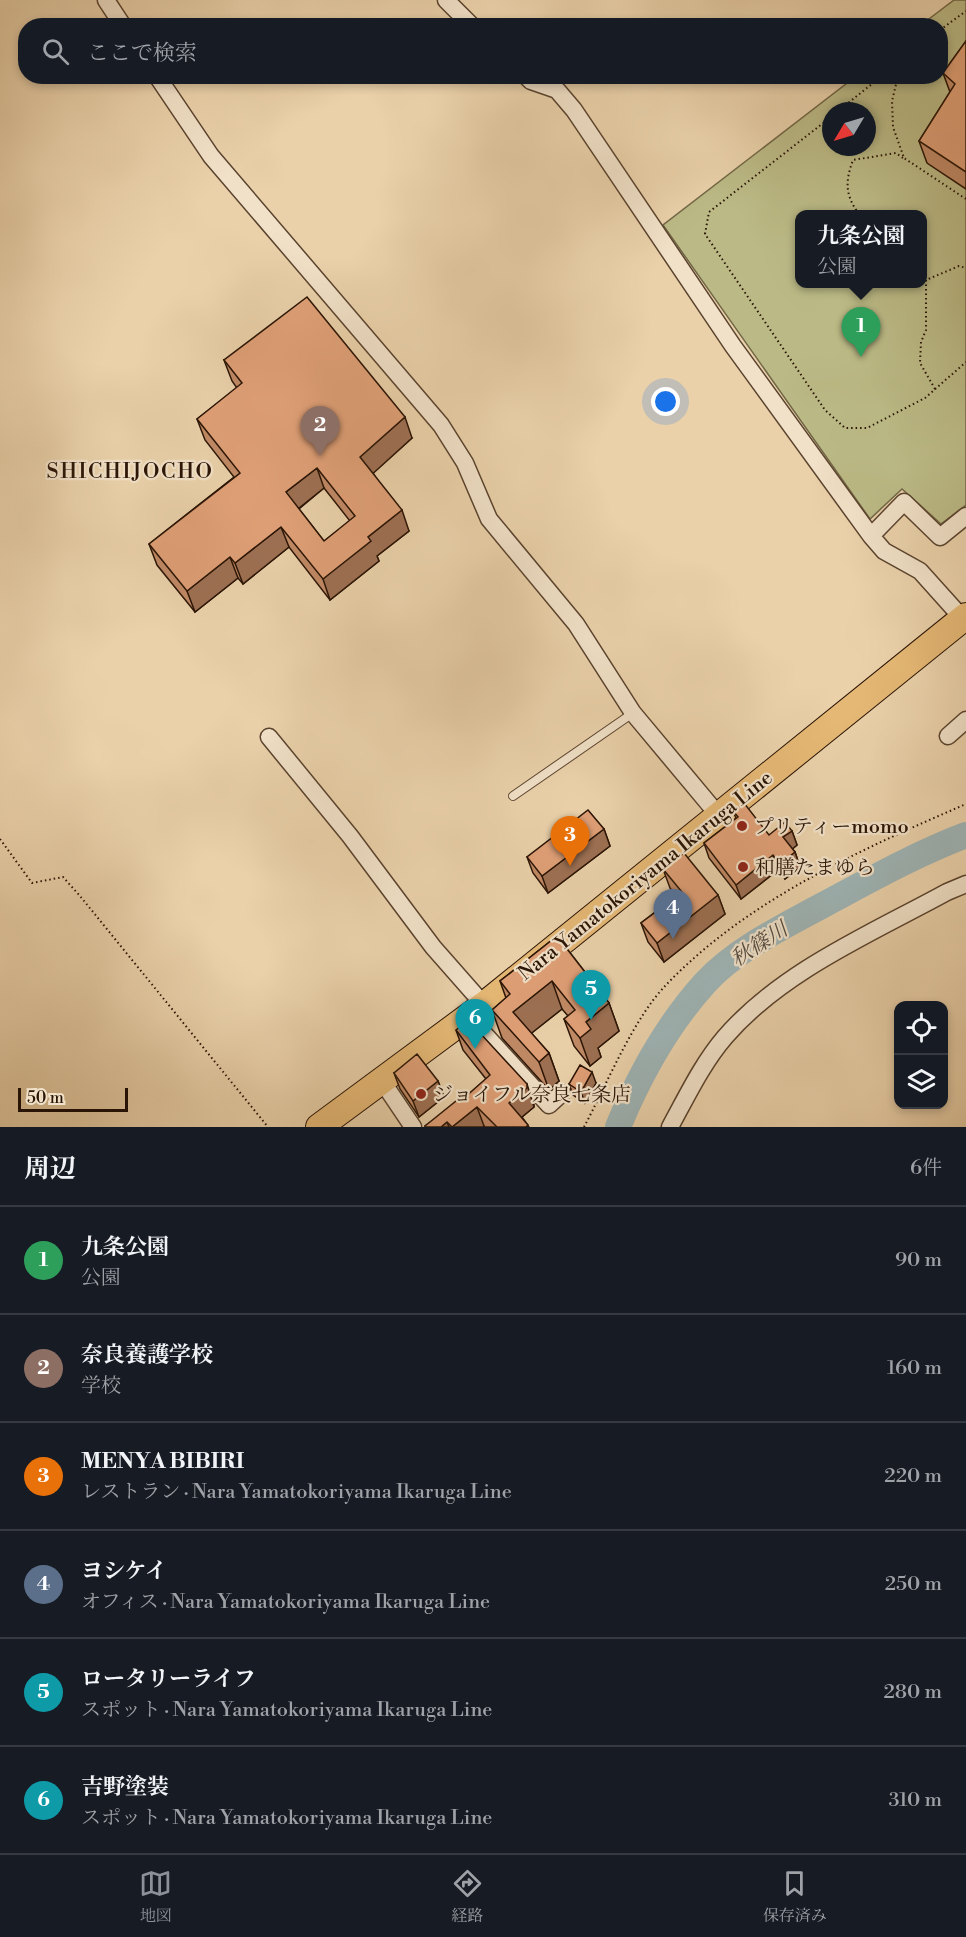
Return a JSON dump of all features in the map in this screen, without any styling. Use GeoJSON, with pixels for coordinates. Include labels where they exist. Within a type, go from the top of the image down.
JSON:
{"type":"FeatureCollection","features":[{"type":"Feature","properties":{"kind":"main road","name":"Nara Yamatokoriyama Ikaruga Line"},"geometry":{"type":"LineString","coordinates":[[319,1127],[476,1011],[965,617]]}},
{"type":"Feature","properties":{"kind":"street"},"geometry":{"type":"LineString","coordinates":[[106,0],[118,18]]}},
{"type":"Feature","properties":{"kind":"street"},"geometry":{"type":"LineString","coordinates":[[446,0],[464,18]]}},
{"type":"Feature","properties":{"kind":"street"},"geometry":{"type":"LineString","coordinates":[[162,84],[211,156],[441,425],[465,463],[489,519],[576,624],[633,713],[719,816]]}},
{"type":"Feature","properties":{"kind":"street"},"geometry":{"type":"LineString","coordinates":[[540,84],[557,90],[574,110],[733,346],[871,536],[884,551],[920,571],[965,617]]}},
{"type":"Feature","properties":{"kind":"street"},"geometry":{"type":"LineString","coordinates":[[871,536],[904,502],[940,537],[966,516]]}},
{"type":"Feature","properties":{"kind":"street"},"geometry":{"type":"LineString","coordinates":[[948,736],[966,720]]}},
{"type":"Feature","properties":{"kind":"street"},"geometry":{"type":"LineString","coordinates":[[268,737],[350,836],[433,947],[545,1111],[562,1094]]}},
{"type":"Feature","properties":{"kind":"street"},"geometry":{"type":"LineString","coordinates":[[670,1127],[699,1074],[725,1037],[752,1010],[804,971],[947,892],[966,884]]}},
{"type":"Feature","properties":{"kind":"street"},"geometry":{"type":"LineString","coordinates":[[382,1081],[413,1127]]}},
{"type":"Feature","properties":{"kind":"lane"},"geometry":{"type":"LineString","coordinates":[[513,796],[633,713]]}},
{"type":"Feature","properties":{"kind":"path"},"geometry":{"type":"LineString","coordinates":[[948,24],[966,11]]}},
{"type":"Feature","properties":{"kind":"path"},"geometry":{"type":"LineString","coordinates":[[849,102],[872,84]]}},
{"type":"Feature","properties":{"kind":"path"},"geometry":{"type":"LineString","coordinates":[[896,84],[892,101],[893,127],[904,158]]}},
{"type":"Feature","properties":{"kind":"path"},"geometry":{"type":"LineString","coordinates":[[822,124],[709,212],[705,234],[825,410],[845,428],[867,428],[925,398],[966,362]]}},
{"type":"Feature","properties":{"kind":"path"},"geometry":{"type":"LineString","coordinates":[[857,210],[851,203],[846,179],[853,160],[896,153],[966,199]]}},
{"type":"Feature","properties":{"kind":"path"},"geometry":{"type":"LineString","coordinates":[[927,280],[959,266],[966,268]]}},
{"type":"Feature","properties":{"kind":"path"},"geometry":{"type":"LineString","coordinates":[[926,288],[926,330],[921,342],[920,363],[935,388]]}},
{"type":"Feature","properties":{"kind":"path"},"geometry":{"type":"LineString","coordinates":[[584,1127],[644,1014],[665,985],[731,927],[800,884],[966,804]]}},
{"type":"Feature","properties":{"kind":"path"},"geometry":{"type":"LineString","coordinates":[[0,839],[32,883],[63,878],[69,884],[268,1127]]}},
{"type":"Feature","properties":{"kind":"shaded area"},"geometry":{"type":"Polygon","coordinates":[[[954,0],[966,0],[966,505],[941,524],[902,489],[870,519],[663,225],[822,102],[822,156],[876,156],[876,102],[823,102],[846,84],[948,84],[948,18],[930,18],[954,0]]]}},
{"type":"Feature","properties":{"kind":"building"},"geometry":{"type":"Polygon","coordinates":[[[966,41],[966,172],[919,141],[955,84],[948,78],[948,66],[966,41]]]}},
{"type":"Feature","properties":{"kind":"building"},"geometry":{"type":"Polygon","coordinates":[[[307,297],[405,417],[360,457],[402,510],[368,537],[371,541],[323,579],[281,527],[235,563],[230,557],[187,591],[149,544],[240,473],[197,419],[242,383],[224,360],[307,297]],[[317,468],[286,492],[324,541],[355,516],[317,468]]]}},
{"type":"Feature","properties":{"kind":"building"},"geometry":{"type":"Polygon","coordinates":[[[744,803],[769,835],[785,822],[792,831],[783,837],[795,852],[780,864],[773,855],[736,885],[704,843],[738,817],[733,811],[744,803]]]}},
{"type":"Feature","properties":{"kind":"building"},"geometry":{"type":"Polygon","coordinates":[[[588,810],[604,829],[542,876],[527,857],[588,810]]]}},
{"type":"Feature","properties":{"kind":"building"},"geometry":{"type":"Polygon","coordinates":[[[684,853],[718,895],[657,943],[641,923],[682,892],[663,869],[684,853]]]}},
{"type":"Feature","properties":{"kind":"building"},"geometry":{"type":"Polygon","coordinates":[[[557,936],[609,1003],[586,1022],[591,1029],[580,1038],[564,1019],[575,1010],[552,981],[513,1012],[549,1053],[539,1062],[492,1010],[510,994],[500,981],[557,936]]]}},
{"type":"Feature","properties":{"kind":"building"},"geometry":{"type":"Polygon","coordinates":[[[468,1020],[527,1084],[527,1088],[509,1103],[528,1125],[526,1127],[497,1127],[477,1107],[452,1127],[447,1122],[441,1127],[425,1126],[461,1097],[463,1099],[490,1075],[456,1030],[468,1020]]]}},
{"type":"Feature","properties":{"kind":"building"},"geometry":{"type":"Polygon","coordinates":[[[417,1054],[438,1081],[413,1101],[394,1073],[417,1054]]]}},
{"type":"Feature","properties":{"kind":"building"},"geometry":{"type":"Polygon","coordinates":[[[580,1065],[592,1072],[581,1092],[569,1084],[580,1065]]]}},
{"type":"Feature","properties":{"kind":"waterway","name":"秋篠川"},"geometry":{"type":"LineString","coordinates":[[618,1127],[635,1089],[667,1033],[692,999],[717,971],[745,949],[792,922],[893,868],[966,835]]}},
{"type":"Feature","properties":{"kind":"place","name":"九条公園"},"geometry":{"type":"Point","coordinates":[861,357]}},
{"type":"Feature","properties":{"kind":"place","name":"奈良養護学校"},"geometry":{"type":"Point","coordinates":[320,456]}},
{"type":"Feature","properties":{"kind":"place","name":"プリティーmomo"},"geometry":{"type":"Point","coordinates":[742,826]}},
{"type":"Feature","properties":{"kind":"place","name":"MENYA BIBIRI"},"geometry":{"type":"Point","coordinates":[570,866]}},
{"type":"Feature","properties":{"kind":"place","name":"和膳たまゆら"},"geometry":{"type":"Point","coordinates":[743,867]}},
{"type":"Feature","properties":{"kind":"place","name":"ヨシケイ"},"geometry":{"type":"Point","coordinates":[673,939]}},
{"type":"Feature","properties":{"kind":"place","name":"ロータリーライフ"},"geometry":{"type":"Point","coordinates":[591,1020]}},
{"type":"Feature","properties":{"kind":"place","name":"吉野塗装"},"geometry":{"type":"Point","coordinates":[475,1049]}},
{"type":"Feature","properties":{"kind":"place","name":"ジョイフル奈良七条店"},"geometry":{"type":"Point","coordinates":[421,1094]}},
{"type":"Feature","properties":{"kind":"district","name":"SHICHIJOCHO"},"geometry":{"type":"Point","coordinates":[130,471]}}]}
